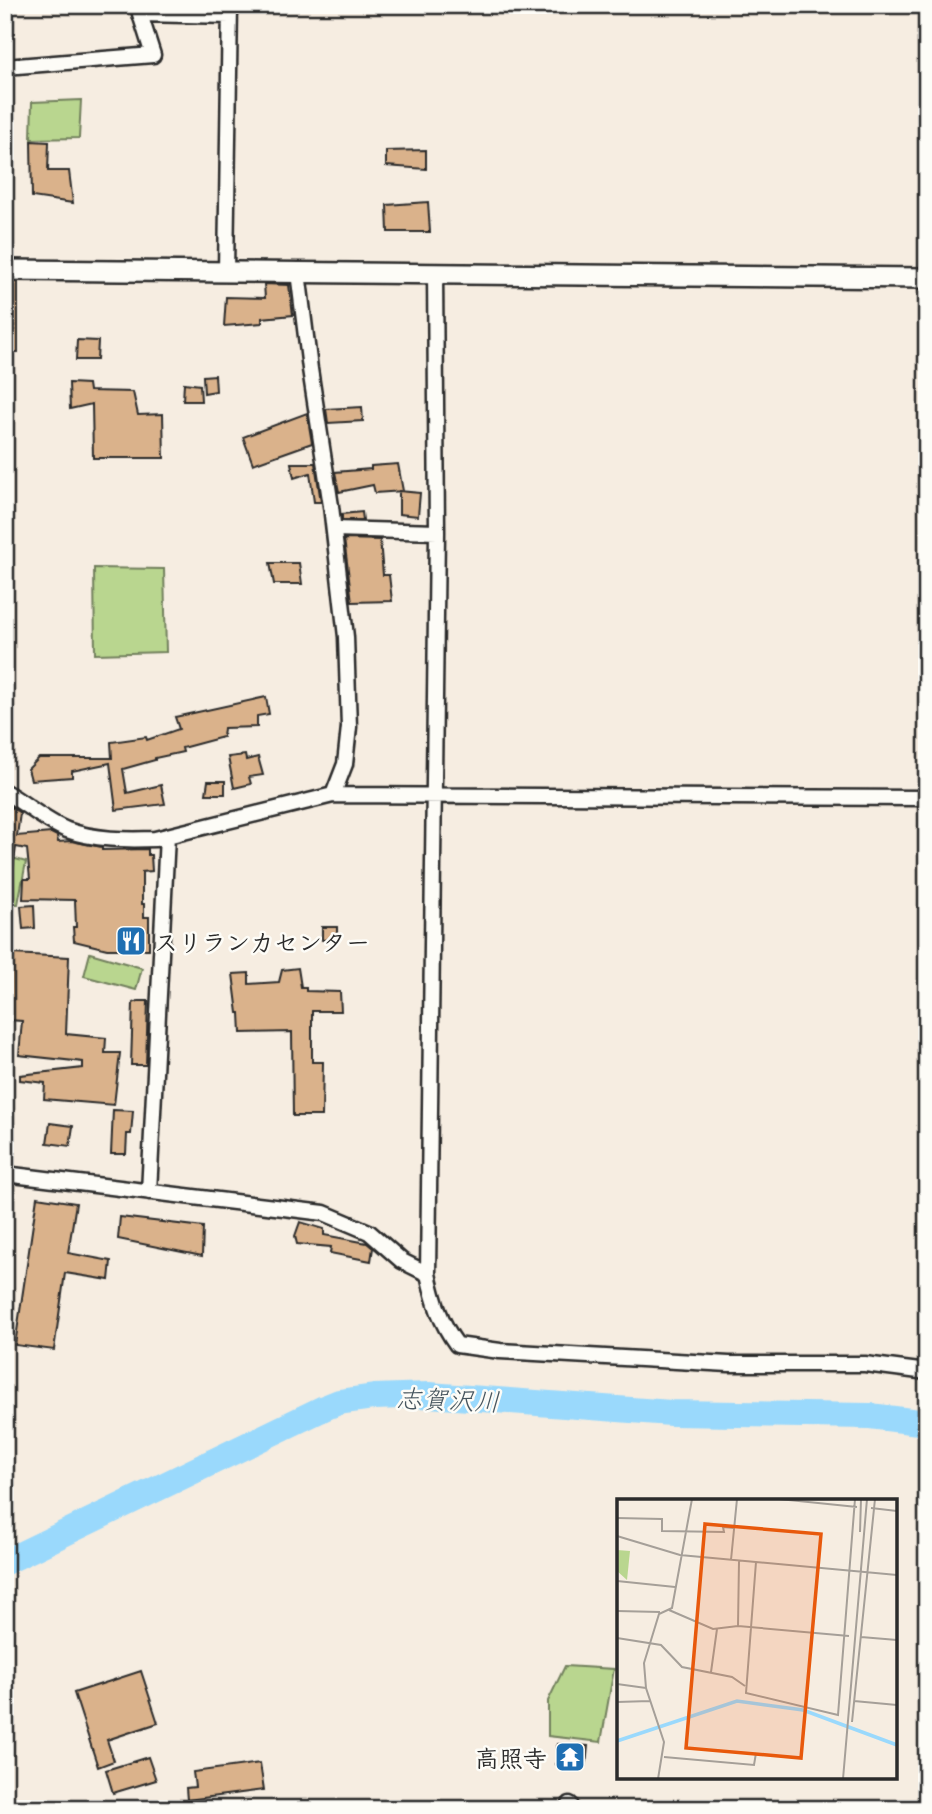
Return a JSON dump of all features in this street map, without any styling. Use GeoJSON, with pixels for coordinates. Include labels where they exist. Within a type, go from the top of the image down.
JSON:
{"type":"FeatureCollection","features":[{"type":"Feature","properties":{"kind":"street"},"geometry":{"type":"LineString","coordinates":[[5,67],[153,55],[140,15],[230,10],[226,272]]}},
{"type":"Feature","properties":{"kind":"street"},"geometry":{"type":"LineString","coordinates":[[5,270],[927,278]]}},
{"type":"Feature","properties":{"kind":"street"},"geometry":{"type":"LineString","coordinates":[[298,272],[346,636],[349,727],[345,764],[333,794]]}},
{"type":"Feature","properties":{"kind":"street"},"geometry":{"type":"LineString","coordinates":[[435,272],[437,532],[428,1274],[434,1304],[443,1326],[457,1345],[469,1348],[729,1364],[864,1364],[927,1372]]}},
{"type":"Feature","properties":{"kind":"street"},"geometry":{"type":"LineString","coordinates":[[334,529],[437,532]]}},
{"type":"Feature","properties":{"kind":"street"},"geometry":{"type":"LineString","coordinates":[[5,792],[66,830],[133,840],[167,836],[333,794],[927,798]]}},
{"type":"Feature","properties":{"kind":"street"},"geometry":{"type":"LineString","coordinates":[[149,1192],[167,836]]}},
{"type":"Feature","properties":{"kind":"street"},"geometry":{"type":"LineString","coordinates":[[5,1174],[324,1213],[369,1232],[402,1261],[428,1274]]}},
{"type":"Feature","properties":{"kind":"green space"},"geometry":{"type":"Polygon","coordinates":[[[81,100],[79,138],[31,139],[32,102],[81,100]]]}},
{"type":"Feature","properties":{"kind":"green space"},"geometry":{"type":"Polygon","coordinates":[[[94,568],[164,569],[166,652],[95,654],[94,568]]]}},
{"type":"Feature","properties":{"kind":"green space"},"geometry":{"type":"Polygon","coordinates":[[[5,856],[26,862],[18,904],[5,904],[5,856]]]}},
{"type":"Feature","properties":{"kind":"green space"},"geometry":{"type":"Polygon","coordinates":[[[90,953],[142,968],[136,990],[84,976],[90,953]]]}},
{"type":"Feature","properties":{"kind":"green space"},"geometry":{"type":"Polygon","coordinates":[[[565,1666],[614,1669],[601,1742],[548,1736],[548,1701],[565,1666]]]}},
{"type":"Feature","properties":{"kind":"building"},"geometry":{"type":"Polygon","coordinates":[[[31,141],[49,142],[48,171],[69,171],[73,203],[32,197],[31,141]]]}},
{"type":"Feature","properties":{"kind":"building"},"geometry":{"type":"Polygon","coordinates":[[[426,150],[426,169],[386,166],[386,151],[426,150]]]}},
{"type":"Feature","properties":{"kind":"building"},"geometry":{"type":"Polygon","coordinates":[[[428,202],[430,232],[388,232],[387,205],[428,202]]]}},
{"type":"Feature","properties":{"kind":"building"},"geometry":{"type":"Polygon","coordinates":[[[5,282],[18,282],[18,352],[5,353],[5,282]]]}},
{"type":"Feature","properties":{"kind":"building"},"geometry":{"type":"Polygon","coordinates":[[[264,284],[289,285],[293,315],[262,318],[262,323],[224,326],[226,297],[265,298],[264,284]]]}},
{"type":"Feature","properties":{"kind":"building"},"geometry":{"type":"Polygon","coordinates":[[[77,340],[98,341],[97,360],[76,360],[77,340]]]}},
{"type":"Feature","properties":{"kind":"building"},"geometry":{"type":"Polygon","coordinates":[[[215,375],[216,391],[204,393],[203,376],[215,375]]]}},
{"type":"Feature","properties":{"kind":"building"},"geometry":{"type":"Polygon","coordinates":[[[69,383],[88,384],[89,391],[133,392],[138,415],[163,414],[164,458],[93,458],[92,404],[70,409],[69,383]]]}},
{"type":"Feature","properties":{"kind":"building"},"geometry":{"type":"Polygon","coordinates":[[[184,383],[200,385],[201,401],[183,401],[184,383]]]}},
{"type":"Feature","properties":{"kind":"building"},"geometry":{"type":"Polygon","coordinates":[[[362,407],[363,421],[328,423],[326,409],[362,407]]]}},
{"type":"Feature","properties":{"kind":"building"},"geometry":{"type":"Polygon","coordinates":[[[307,413],[312,443],[253,464],[243,437],[307,413]]]}},
{"type":"Feature","properties":{"kind":"building"},"geometry":{"type":"Polygon","coordinates":[[[291,463],[315,463],[321,502],[314,502],[310,473],[294,478],[291,463]]]}},
{"type":"Feature","properties":{"kind":"building"},"geometry":{"type":"Polygon","coordinates":[[[398,464],[403,491],[375,493],[373,485],[339,492],[335,472],[398,464]]]}},
{"type":"Feature","properties":{"kind":"building"},"geometry":{"type":"Polygon","coordinates":[[[399,491],[420,493],[418,516],[399,514],[399,491]]]}},
{"type":"Feature","properties":{"kind":"building"},"geometry":{"type":"Polygon","coordinates":[[[362,512],[363,520],[342,520],[342,514],[362,512]]]}},
{"type":"Feature","properties":{"kind":"building"},"geometry":{"type":"Polygon","coordinates":[[[344,539],[380,540],[383,575],[389,575],[392,601],[352,602],[344,539]]]}},
{"type":"Feature","properties":{"kind":"building"},"geometry":{"type":"Polygon","coordinates":[[[270,563],[299,563],[302,584],[274,584],[270,563]]]}},
{"type":"Feature","properties":{"kind":"building"},"geometry":{"type":"Polygon","coordinates":[[[266,697],[269,714],[257,716],[257,727],[224,728],[223,737],[123,769],[127,793],[161,785],[165,804],[116,810],[110,763],[72,771],[72,777],[31,780],[28,769],[39,758],[112,758],[111,742],[146,737],[147,740],[179,729],[175,717],[266,697]]]}},
{"type":"Feature","properties":{"kind":"building"},"geometry":{"type":"Polygon","coordinates":[[[245,755],[246,760],[258,757],[263,775],[249,777],[251,784],[234,788],[228,757],[245,755]]]}},
{"type":"Feature","properties":{"kind":"building"},"geometry":{"type":"Polygon","coordinates":[[[208,781],[225,781],[225,794],[206,794],[208,781]]]}},
{"type":"Feature","properties":{"kind":"building"},"geometry":{"type":"Polygon","coordinates":[[[5,803],[20,813],[17,836],[51,833],[57,836],[58,842],[71,841],[102,847],[102,850],[148,849],[152,871],[142,872],[142,904],[144,917],[149,917],[149,949],[107,949],[74,941],[75,900],[23,899],[24,879],[30,879],[27,849],[16,847],[13,869],[5,869],[5,803]]]}},
{"type":"Feature","properties":{"kind":"building"},"geometry":{"type":"Polygon","coordinates":[[[34,905],[35,928],[23,929],[21,906],[34,905]]]}},
{"type":"Feature","properties":{"kind":"building"},"geometry":{"type":"Polygon","coordinates":[[[322,927],[337,927],[337,939],[322,940],[322,927]]]}},
{"type":"Feature","properties":{"kind":"building"},"geometry":{"type":"Polygon","coordinates":[[[12,954],[69,957],[66,1034],[106,1038],[105,1053],[120,1053],[114,1105],[44,1099],[45,1083],[20,1080],[20,1075],[83,1068],[83,1062],[19,1055],[22,1021],[9,1020],[12,954]]]}},
{"type":"Feature","properties":{"kind":"building"},"geometry":{"type":"Polygon","coordinates":[[[298,968],[301,987],[306,987],[306,991],[340,992],[341,1011],[312,1011],[312,1062],[323,1062],[322,1116],[293,1116],[292,1032],[241,1033],[233,974],[249,973],[249,984],[279,982],[282,970],[298,968]]]}},
{"type":"Feature","properties":{"kind":"building"},"geometry":{"type":"Polygon","coordinates":[[[148,1001],[146,1065],[131,1065],[133,1003],[148,1001]]]}},
{"type":"Feature","properties":{"kind":"building"},"geometry":{"type":"Polygon","coordinates":[[[113,1110],[133,1111],[131,1134],[127,1134],[126,1154],[111,1154],[113,1110]]]}},
{"type":"Feature","properties":{"kind":"building"},"geometry":{"type":"Polygon","coordinates":[[[50,1123],[73,1126],[70,1146],[47,1143],[50,1123]]]}},
{"type":"Feature","properties":{"kind":"building"},"geometry":{"type":"Polygon","coordinates":[[[37,1197],[76,1203],[68,1253],[111,1261],[109,1280],[65,1273],[54,1350],[15,1345],[37,1197]]]}},
{"type":"Feature","properties":{"kind":"building"},"geometry":{"type":"Polygon","coordinates":[[[120,1217],[203,1227],[202,1256],[118,1239],[120,1217]]]}},
{"type":"Feature","properties":{"kind":"building"},"geometry":{"type":"Polygon","coordinates":[[[300,1222],[324,1229],[324,1235],[367,1243],[373,1248],[371,1261],[330,1253],[331,1247],[297,1244],[295,1236],[300,1222]]]}},
{"type":"Feature","properties":{"kind":"building"},"geometry":{"type":"Polygon","coordinates":[[[141,1671],[158,1723],[107,1740],[114,1761],[98,1767],[74,1693],[141,1671]]]}},
{"type":"Feature","properties":{"kind":"building"},"geometry":{"type":"Polygon","coordinates":[[[557,1744],[588,1746],[586,1766],[556,1764],[557,1744]]]}},
{"type":"Feature","properties":{"kind":"building"},"geometry":{"type":"Polygon","coordinates":[[[148,1757],[156,1780],[113,1793],[106,1770],[148,1757]]]}},
{"type":"Feature","properties":{"kind":"building"},"geometry":{"type":"Polygon","coordinates":[[[260,1763],[264,1790],[187,1800],[186,1788],[195,1787],[193,1772],[260,1763]]]}},
{"type":"Feature","properties":{"kind":"waterway","name":"志賀沢川"},"geometry":{"type":"LineString","coordinates":[[5,1562],[339,1402],[374,1397],[429,1395],[671,1413],[870,1416],[927,1423]]}},
{"type":"Feature","properties":{"kind":"place","name":"スリランカセンター"},"geometry":{"type":"Point","coordinates":[131,941]}},
{"type":"Feature","properties":{"kind":"place","name":"高照寺"},"geometry":{"type":"Point","coordinates":[570,1757]}}]}
